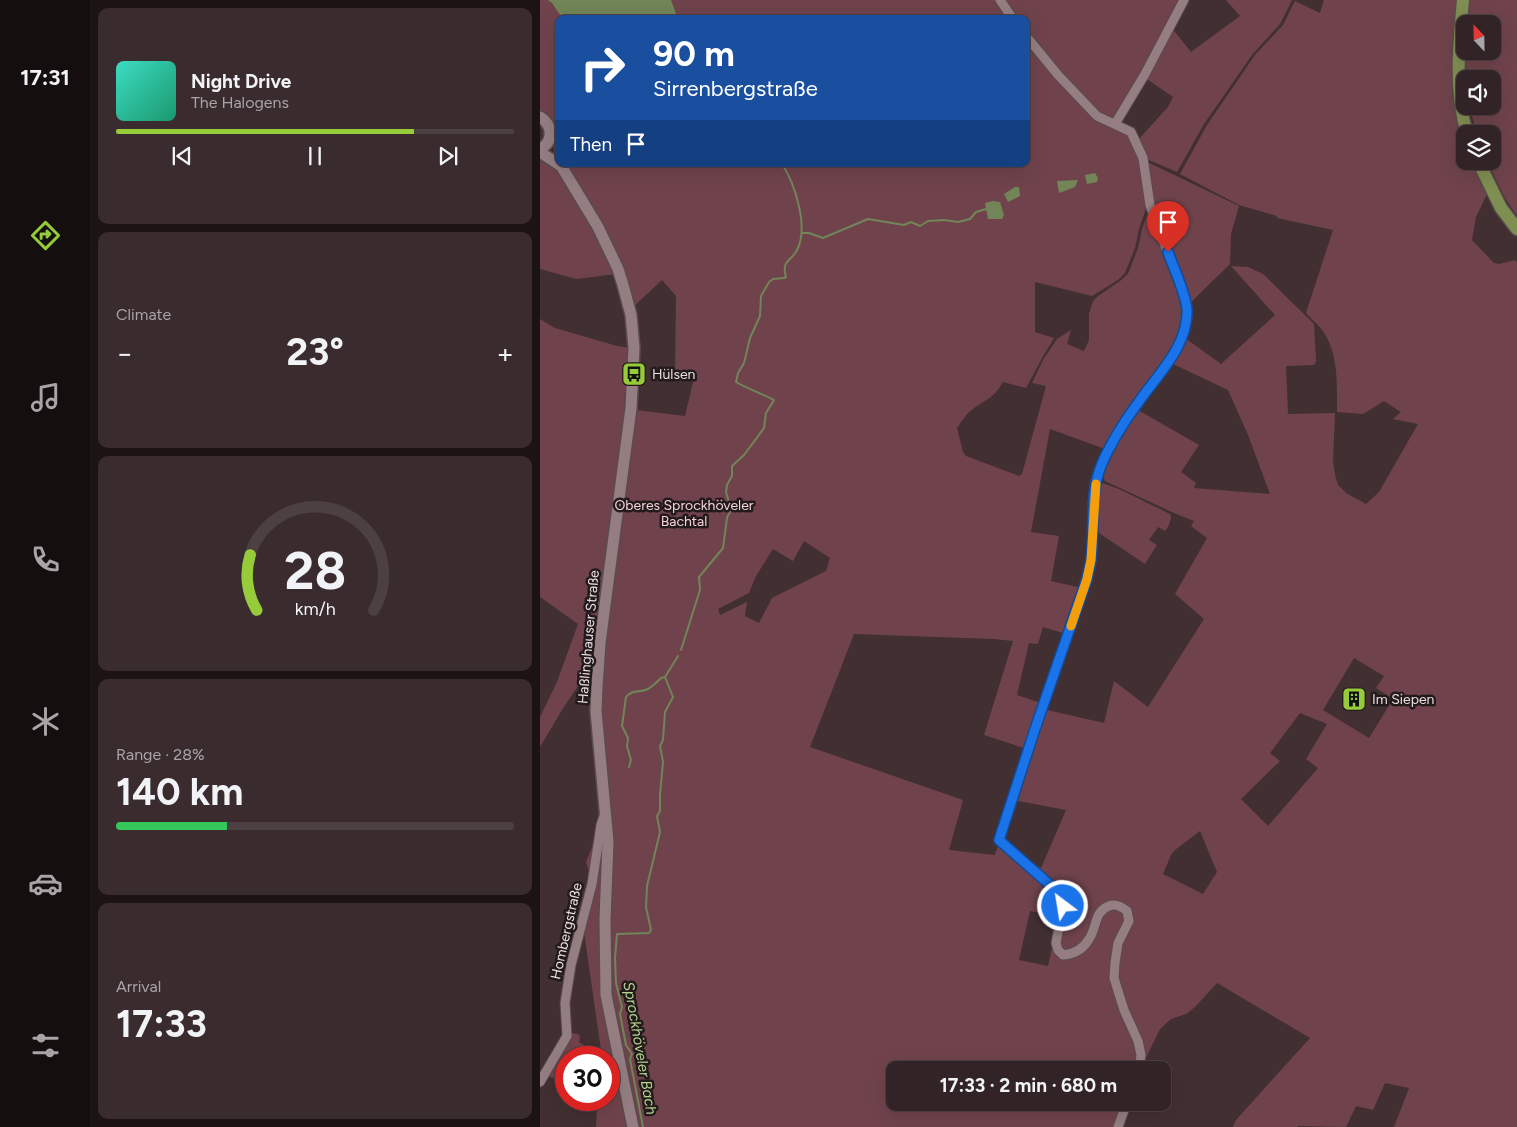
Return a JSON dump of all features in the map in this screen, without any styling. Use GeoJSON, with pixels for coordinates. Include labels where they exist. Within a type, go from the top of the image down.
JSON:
{"type":"FeatureCollection","features":[{"type":"Feature","properties":{"kind":"main road"},"geometry":{"type":"LineString","coordinates":[[1463,0],[1458,70],[1461,107],[1465,125]]}},
{"type":"Feature","properties":{"kind":"main road"},"geometry":{"type":"LineString","coordinates":[[540,117],[547,122],[550,129],[543,148]]}},
{"type":"Feature","properties":{"kind":"main road","name":"Haßlinghauser Straße"},"geometry":{"type":"LineString","coordinates":[[543,148],[555,159]]}},
{"type":"Feature","properties":{"kind":"main road","name":"Haßlinghauser Straße"},"geometry":{"type":"LineString","coordinates":[[562,167],[598,227],[618,269],[630,315],[634,348],[631,408],[596,687],[596,711],[608,842],[605,919],[606,995],[633,1127]]}},
{"type":"Feature","properties":{"kind":"main road"},"geometry":{"type":"LineString","coordinates":[[1482,170],[1501,208],[1517,229]]}},
{"type":"Feature","properties":{"kind":"street"},"geometry":{"type":"LineString","coordinates":[[1000,0],[1010,15]]}},
{"type":"Feature","properties":{"kind":"street"},"geometry":{"type":"LineString","coordinates":[[1115,124],[1146,74],[1184,0]]}},
{"type":"Feature","properties":{"kind":"street"},"geometry":{"type":"LineString","coordinates":[[1030,41],[1058,76],[1097,116],[1131,132],[1143,158],[1150,205],[1185,300],[1187,317],[1179,345],[1171,360],[1136,405],[1102,464],[1096,480],[1091,560],[1087,579],[1038,719],[999,840],[1058,892],[1063,906],[1056,943],[1058,950],[1063,955],[1080,950],[1090,939],[1102,908],[1112,905],[1122,907],[1127,911],[1129,921],[1118,943],[1114,978],[1124,1010],[1138,1041],[1140,1061]]}},
{"type":"Feature","properties":{"kind":"street","name":"Hombergstraße"},"geometry":{"type":"LineString","coordinates":[[540,1082],[567,1036],[565,1002],[571,965],[592,884],[601,825],[606,811]]}},
{"type":"Feature","properties":{"kind":"street"},"geometry":{"type":"LineString","coordinates":[[1118,1127],[1124,1111]]}},
{"type":"Feature","properties":{"kind":"green space","name":"Oberes Sprockhöveler Bachtal"},"geometry":{"type":"Polygon","coordinates":[[[540,0],[1181,0],[1114,123],[1097,118],[1131,133],[1141,157],[1147,206],[1135,248],[1125,273],[1118,280],[1092,296],[1035,282],[1035,332],[1054,338],[1026,388],[1003,382],[993,395],[968,413],[957,428],[963,452],[966,456],[1019,476],[1022,474],[1046,386],[1032,383],[1043,360],[1057,339],[1071,330],[1067,344],[1084,351],[1089,340],[1089,314],[1093,301],[1128,274],[1138,248],[1149,208],[1184,304],[1179,336],[1166,360],[1132,403],[1105,449],[1050,429],[1031,532],[1059,536],[1051,581],[1082,588],[1066,634],[1043,627],[1038,644],[1029,643],[1017,695],[1041,703],[1027,749],[984,735],[1013,641],[854,634],[810,747],[963,800],[949,850],[995,855],[999,842],[1041,868],[1066,810],[1014,800],[1047,710],[1104,723],[1114,681],[1148,707],[1204,619],[1175,594],[1207,538],[1191,526],[1194,521],[1105,481],[1102,475],[1119,440],[1138,410],[1199,445],[1181,472],[1196,483],[1194,488],[1270,494],[1248,435],[1228,390],[1171,363],[1185,338],[1221,364],[1275,315],[1231,266],[1248,267],[1263,274],[1314,324],[1316,361],[1314,365],[1286,366],[1288,414],[1335,413],[1333,462],[1338,485],[1346,493],[1366,504],[1379,492],[1418,424],[1393,419],[1401,412],[1384,401],[1363,414],[1337,412],[1336,370],[1332,348],[1322,330],[1306,313],[1333,230],[1277,218],[1277,216],[1239,205],[1180,174],[1207,125],[1255,55],[1283,25],[1295,1],[1320,13],[1324,0],[1458,0],[1452,57],[1452,89],[1458,125],[1456,125],[1456,170],[1475,170],[1487,194],[1476,217],[1472,240],[1494,263],[1499,264],[1515,260],[1517,262],[1517,1127],[1394,1127],[1409,1088],[1385,1083],[1373,1110],[1356,1106],[1346,1127],[1233,1127],[1236,1120],[1310,1038],[1217,983],[1195,1007],[1186,1014],[1171,1019],[1160,1029],[1145,1060],[1136,1042],[1138,1061],[886,1061],[886,1111],[1120,1111],[1114,1127],[596,1127],[597,1111],[620,1111],[620,1046],[600,1046],[583,925],[593,883],[586,862],[593,845],[610,844],[596,664],[589,669],[540,747],[540,717],[557,682],[578,624],[540,597],[540,319],[555,328],[617,346],[631,348],[628,409],[685,416],[694,378],[675,375],[676,296],[662,280],[633,307],[566,167],[1030,167],[1030,15],[555,15],[555,149],[551,120],[540,112],[540,0]],[[804,541],[793,561],[773,549],[756,576],[749,593],[718,609],[720,615],[747,602],[745,616],[759,623],[772,598],[826,571],[830,558],[804,541]],[[1354,658],[1323,710],[1369,738],[1393,699],[1376,688],[1384,676],[1354,658]],[[1300,713],[1270,753],[1280,761],[1241,799],[1268,826],[1318,768],[1306,759],[1327,724],[1300,713]],[[1200,831],[1175,850],[1163,874],[1203,894],[1217,872],[1200,831]],[[1030,911],[1019,960],[1048,966],[1059,917],[1030,911]]]}},
{"type":"Feature","properties":{"kind":"green space"},"geometry":{"type":"Polygon","coordinates":[[[1226,0],[1292,0],[1280,24],[1252,55],[1204,124],[1177,172],[1144,158],[1137,141],[1168,107],[1173,97],[1144,77],[1171,27],[1191,52],[1240,16],[1226,0]]]}},
{"type":"Feature","properties":{"kind":"green space"},"geometry":{"type":"Polygon","coordinates":[[[1468,0],[1517,0],[1517,216],[1505,198],[1491,170],[1501,170],[1501,125],[1474,125],[1472,115],[1501,115],[1501,70],[1466,70],[1466,60],[1501,60],[1501,15],[1467,15],[1468,0]]]}},
{"type":"Feature","properties":{"kind":"green space"},"geometry":{"type":"Polygon","coordinates":[[[540,157],[547,159],[576,198],[616,274],[576,279],[540,269],[540,157]]]}},
{"type":"Feature","properties":{"kind":"green space"},"geometry":{"type":"Polygon","coordinates":[[[1145,161],[1239,206],[1231,234],[1230,264],[1188,305],[1158,221],[1145,161]]]}},
{"type":"Feature","properties":{"kind":"green space"},"geometry":{"type":"Polygon","coordinates":[[[1099,482],[1119,489],[1170,514],[1169,525],[1165,531],[1158,527],[1149,540],[1157,545],[1145,564],[1096,531],[1099,482]]]}},
{"type":"Feature","properties":{"kind":"green space"},"geometry":{"type":"Polygon","coordinates":[[[573,1033],[580,1035],[579,1042],[585,1046],[563,1046],[569,1035],[573,1033]]]}},
{"type":"Feature","properties":{"kind":"green space"},"geometry":{"type":"Polygon","coordinates":[[[555,1061],[555,1077],[547,1076],[555,1061]]]}},
{"type":"Feature","properties":{"kind":"shaded area"},"geometry":{"type":"Polygon","coordinates":[[[548,0],[671,0],[677,15],[560,15],[548,0]]]}},
{"type":"Feature","properties":{"kind":"shaded area"},"geometry":{"type":"Polygon","coordinates":[[[1095,173],[1098,178],[1097,182],[1087,184],[1085,175],[1095,173]]]}},
{"type":"Feature","properties":{"kind":"shaded area"},"geometry":{"type":"Polygon","coordinates":[[[1078,180],[1075,187],[1059,193],[1057,181],[1078,180]]]}},
{"type":"Feature","properties":{"kind":"shaded area"},"geometry":{"type":"Polygon","coordinates":[[[1015,187],[1019,187],[1020,196],[1008,202],[1004,194],[1015,187]]]}},
{"type":"Feature","properties":{"kind":"shaded area"},"geometry":{"type":"Polygon","coordinates":[[[1000,202],[1004,215],[1002,219],[988,219],[985,203],[1000,202]]]}},
{"type":"Feature","properties":{"kind":"waterway","name":"Sprockhöveler Bach"},"geometry":{"type":"LineString","coordinates":[[681,650],[700,590],[699,577],[723,548],[727,518],[731,509],[726,492],[727,485],[732,476],[732,466],[744,455],[764,428],[766,413],[774,400],[736,382],[738,373],[744,363],[750,338],[760,316],[761,296],[769,282],[773,279],[786,277],[786,264],[795,254],[800,241],[802,230],[799,206],[792,183],[784,167]]}},
{"type":"Feature","properties":{"kind":"waterway"},"geometry":{"type":"LineString","coordinates":[[802,233],[809,233],[823,238],[868,219],[904,225],[911,222],[920,226],[928,221],[944,220],[958,222],[970,219],[976,212],[986,209]]}},
{"type":"Feature","properties":{"kind":"waterway","name":"Sprockhöveler Bach"},"geometry":{"type":"LineString","coordinates":[[643,1127],[630,1059],[632,1054],[626,1045],[620,1014],[622,1007],[616,983],[615,958],[617,934],[649,933],[651,930],[646,907],[647,886],[660,832],[657,816],[660,811],[663,762],[660,746],[663,740],[665,712],[673,697],[665,677],[678,656]]}},
{"type":"Feature","properties":{"kind":"waterway"},"geometry":{"type":"LineString","coordinates":[[629,767],[631,760],[627,746],[628,738],[622,726],[626,697],[633,692],[648,689],[665,677]]}},
{"type":"Feature","properties":{"kind":"slow traffic"},"geometry":{"type":"LineString","coordinates":[[1071,626],[1087,579],[1091,560],[1096,484]]}},
{"type":"Feature","properties":{"kind":"place","name":"Hülsen"},"geometry":{"type":"Point","coordinates":[634,374]}},
{"type":"Feature","properties":{"kind":"place","name":"Im Siepen"},"geometry":{"type":"Point","coordinates":[1354,699]}},
{"type":"Feature","properties":{"kind":"route"},"geometry":{"type":"LineString","coordinates":[[1063,906],[1058,892],[999,840],[1087,579],[1091,560],[1096,480],[1102,464],[1119,433],[1136,405],[1171,360],[1183,332],[1187,308],[1168,252]]}}]}
